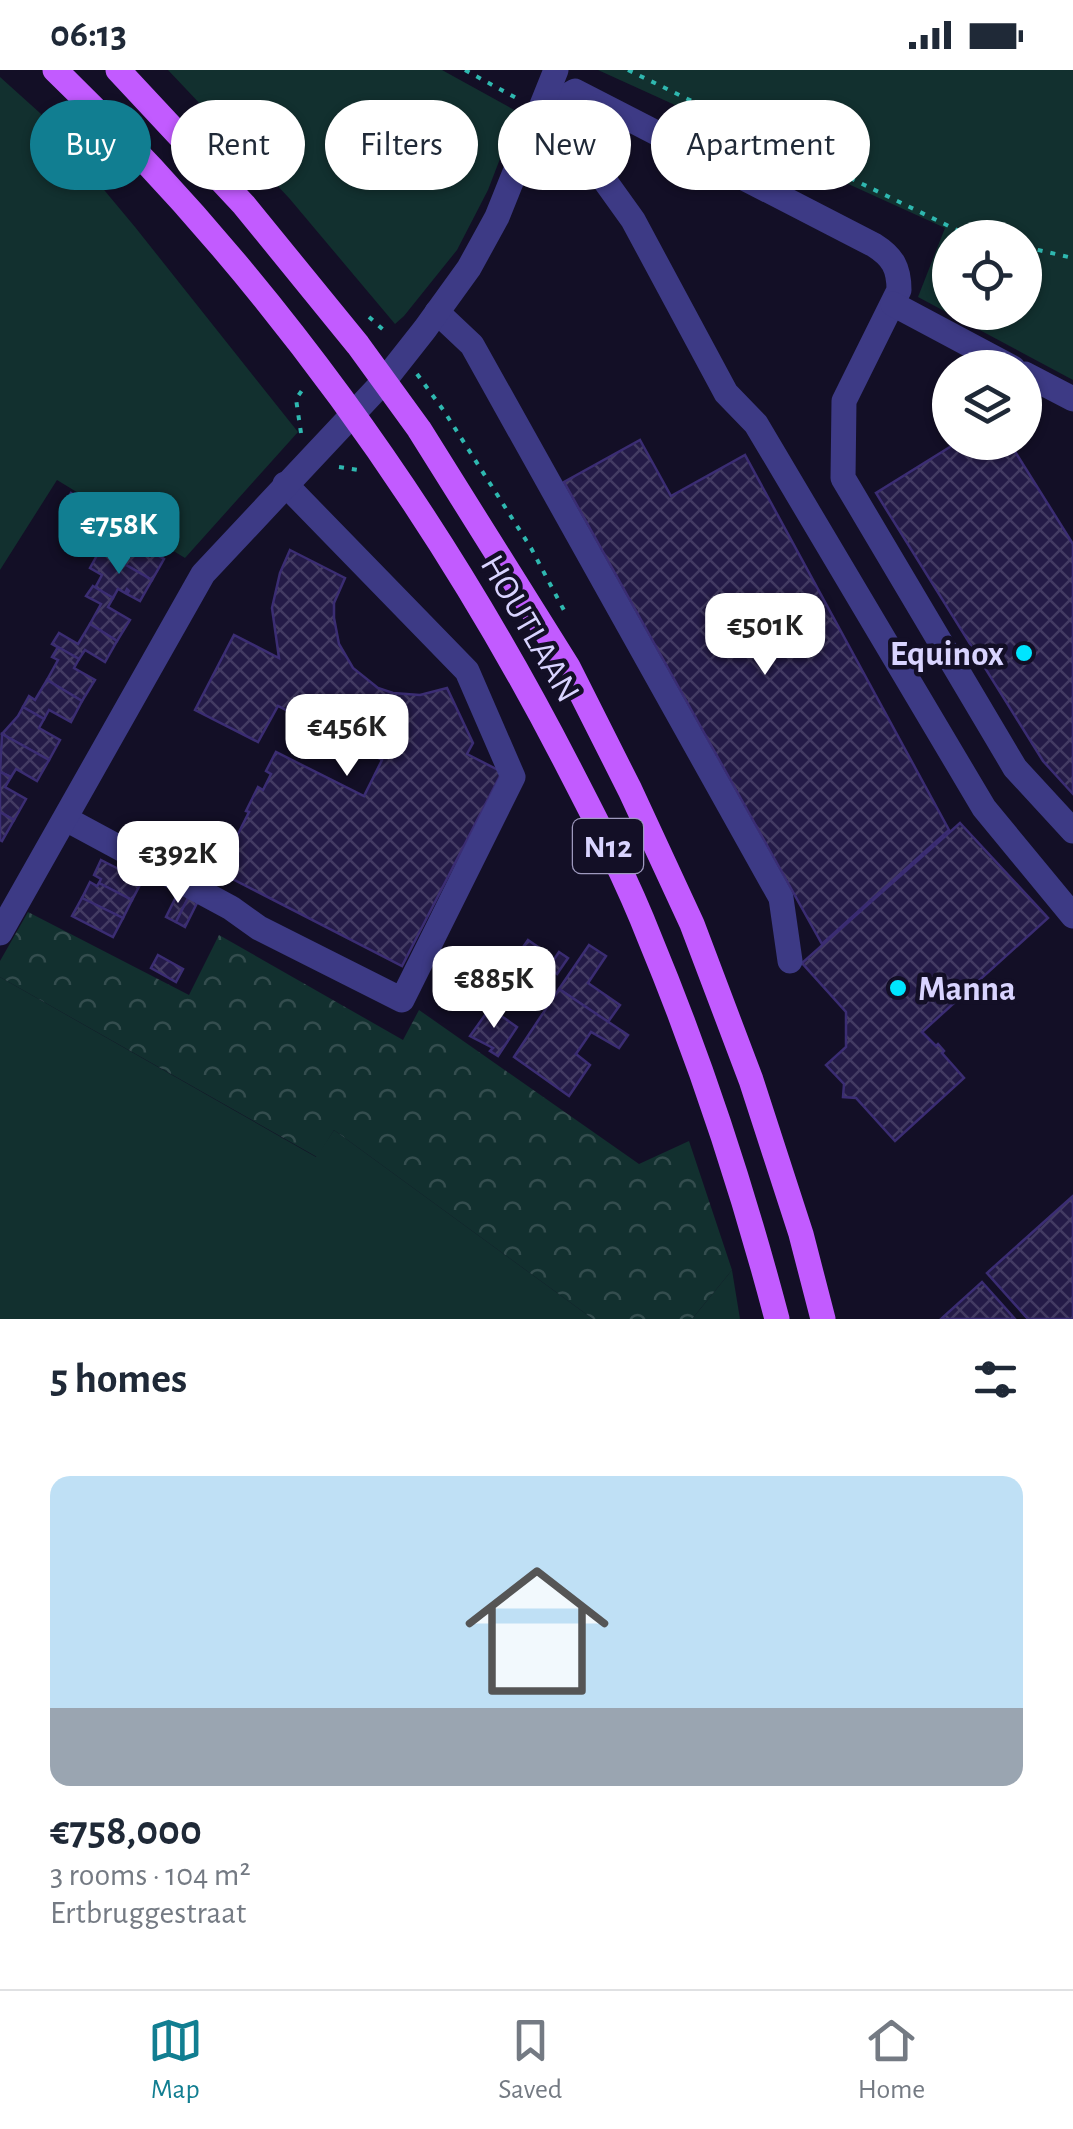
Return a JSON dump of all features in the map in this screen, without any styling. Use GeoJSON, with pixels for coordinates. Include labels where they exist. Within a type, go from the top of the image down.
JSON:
{"type":"FeatureCollection","features":[{"type":"Feature","properties":{"kind":"main road","name":"HOUTLAAN"},"geometry":{"type":"LineString","coordinates":[[55,70],[158,174],[305,350],[459,571],[534,699],[650,937],[710,1096],[777,1319]]}},
{"type":"Feature","properties":{"kind":"main road","name":"HOUTLAAN"},"geometry":{"type":"LineString","coordinates":[[118,70],[244,205],[384,381],[419,428],[568,667],[692,924],[752,1080],[801,1234],[823,1319]]}},
{"type":"Feature","properties":{"kind":"street"},"geometry":{"type":"LineString","coordinates":[[544,100],[556,70]]}},
{"type":"Feature","properties":{"kind":"street"},"geometry":{"type":"LineString","coordinates":[[558,100],[575,90],[594,100]]}},
{"type":"Feature","properties":{"kind":"street"},"geometry":{"type":"LineString","coordinates":[[631,119],[874,245],[894,261],[899,290],[844,401],[843,478],[1014,768],[1073,831]]}},
{"type":"Feature","properties":{"kind":"street"},"geometry":{"type":"LineString","coordinates":[[0,933],[204,574],[384,381],[469,268],[508,190]]}},
{"type":"Feature","properties":{"kind":"street"},"geometry":{"type":"LineString","coordinates":[[612,190],[633,220],[726,393],[756,424],[984,808],[1073,916]]}},
{"type":"Feature","properties":{"kind":"street"},"geometry":{"type":"LineString","coordinates":[[893,304],[979,350]]}},
{"type":"Feature","properties":{"kind":"street"},"geometry":{"type":"LineString","coordinates":[[437,312],[472,345],[781,898],[790,961]]}},
{"type":"Feature","properties":{"kind":"street"},"geometry":{"type":"LineString","coordinates":[[1042,383],[1073,399]]}},
{"type":"Feature","properties":{"kind":"street"},"geometry":{"type":"LineString","coordinates":[[66,818],[232,908],[259,928],[402,1000],[513,777],[467,671],[285,484]]}},
{"type":"Feature","properties":{"kind":"path"},"geometry":{"type":"LineString","coordinates":[[465,70],[520,100]]}},
{"type":"Feature","properties":{"kind":"path"},"geometry":{"type":"LineString","coordinates":[[628,70],[936,220]]}},
{"type":"Feature","properties":{"kind":"path"},"geometry":{"type":"LineString","coordinates":[[1042,251],[1073,258]]}},
{"type":"Feature","properties":{"kind":"green space"},"geometry":{"type":"Polygon","coordinates":[[[168,70],[442,70],[498,101],[498,164],[457,250],[395,324],[281,190],[305,190],[305,100],[196,100],[168,70]]]}},
{"type":"Feature","properties":{"kind":"green space"},"geometry":{"type":"Polygon","coordinates":[[[598,70],[1073,70],[1073,380],[1042,363],[1042,350],[1017,350],[980,330],[1042,330],[1042,220],[932,222],[862,190],[870,190],[870,100],[664,100],[598,70]]]}},
{"type":"Feature","properties":{"kind":"green space"},"geometry":{"type":"Polygon","coordinates":[[[0,77],[30,104],[30,190],[104,190],[298,432],[185,558],[57,480],[0,570],[0,77]]]}},
{"type":"Feature","properties":{"kind":"green space"},"geometry":{"type":"Polygon","coordinates":[[[932,261],[932,304],[918,297],[932,261]]]}},
{"type":"Feature","properties":{"kind":"green space"},"geometry":{"type":"Polygon","coordinates":[[[28,912],[189,995],[219,935],[403,1040],[419,1010],[639,1164],[689,1141],[732,1270],[692,1319],[593,1319],[334,1130],[317,1157],[0,977],[0,961],[28,912]]]}},
{"type":"Feature","properties":{"kind":"green space"},"geometry":{"type":"Polygon","coordinates":[[[0,977],[316,1157],[334,1130],[593,1319],[0,1319],[0,977]]]}},
{"type":"Feature","properties":{"kind":"green space"},"geometry":{"type":"Polygon","coordinates":[[[732,1270],[740,1319],[692,1319],[732,1270]]]}},
{"type":"Feature","properties":{"kind":"building"},"geometry":{"type":"Polygon","coordinates":[[[640,440],[671,496],[745,455],[949,830],[822,944],[564,482],[640,440]]]}},
{"type":"Feature","properties":{"kind":"building","name":"Equinox"},"geometry":{"type":"Polygon","coordinates":[[[932,458],[1020,460],[1073,544],[1073,794],[1043,761],[876,493],[932,458]]]}},
{"type":"Feature","properties":{"kind":"building"},"geometry":{"type":"Polygon","coordinates":[[[71,493],[88,504],[83,512],[66,502],[71,493]]]}},
{"type":"Feature","properties":{"kind":"building"},"geometry":{"type":"Polygon","coordinates":[[[111,532],[149,550],[147,554],[152,552],[164,559],[152,580],[100,550],[111,532]]]}},
{"type":"Feature","properties":{"kind":"building"},"geometry":{"type":"Polygon","coordinates":[[[100,550],[152,580],[140,601],[127,594],[127,589],[125,593],[118,589],[113,598],[95,588],[102,575],[90,568],[100,550]]]}},
{"type":"Feature","properties":{"kind":"building"},"geometry":{"type":"Polygon","coordinates":[[[290,550],[345,578],[334,603],[334,618],[339,644],[353,668],[378,688],[393,693],[420,695],[447,688],[473,743],[467,754],[502,772],[402,966],[215,870],[220,860],[224,862],[258,787],[263,790],[271,774],[266,771],[276,752],[364,796],[382,760],[278,706],[258,742],[195,710],[234,635],[279,658],[272,608],[290,550]]]}},
{"type":"Feature","properties":{"kind":"building"},"geometry":{"type":"Polygon","coordinates":[[[93,586],[113,598],[108,607],[130,620],[117,641],[90,624],[101,604],[86,596],[93,586]]]}},
{"type":"Feature","properties":{"kind":"building"},"geometry":{"type":"Polygon","coordinates":[[[90,624],[117,641],[105,662],[85,650],[79,659],[52,644],[59,633],[78,644],[90,624]]]}},
{"type":"Feature","properties":{"kind":"building"},"geometry":{"type":"Polygon","coordinates":[[[58,647],[79,659],[74,668],[95,680],[82,701],[47,680],[58,660],[52,657],[58,647]]]}},
{"type":"Feature","properties":{"kind":"building"},"geometry":{"type":"Polygon","coordinates":[[[47,680],[82,701],[71,722],[49,710],[44,719],[23,707],[29,696],[35,700],[47,680]]]}},
{"type":"Feature","properties":{"kind":"building"},"geometry":{"type":"Polygon","coordinates":[[[23,707],[44,719],[39,728],[60,740],[49,760],[2,734],[23,707]]]}},
{"type":"Feature","properties":{"kind":"building"},"geometry":{"type":"Polygon","coordinates":[[[2,734],[49,760],[37,781],[16,769],[11,777],[0,772],[2,734]]]}},
{"type":"Feature","properties":{"kind":"building"},"geometry":{"type":"Polygon","coordinates":[[[0,772],[11,777],[5,787],[26,799],[14,820],[0,812],[0,772]]]}},
{"type":"Feature","properties":{"kind":"building"},"geometry":{"type":"Polygon","coordinates":[[[0,812],[14,820],[2,841],[0,840],[0,812]]]}},
{"type":"Feature","properties":{"kind":"building","name":"Manna"},"geometry":{"type":"Polygon","coordinates":[[[960,823],[1048,918],[922,1032],[938,1044],[964,1078],[895,1141],[856,1098],[843,1097],[844,1084],[826,1065],[846,1047],[846,1012],[802,963],[960,823]]]}},
{"type":"Feature","properties":{"kind":"building"},"geometry":{"type":"Polygon","coordinates":[[[101,860],[142,881],[132,900],[99,883],[101,879],[94,875],[101,860]]]}},
{"type":"Feature","properties":{"kind":"building"},"geometry":{"type":"Polygon","coordinates":[[[90,882],[132,900],[123,918],[82,898],[90,882]]]}},
{"type":"Feature","properties":{"kind":"building"},"geometry":{"type":"Polygon","coordinates":[[[180,889],[190,894],[176,922],[166,917],[180,889]]]}},
{"type":"Feature","properties":{"kind":"building"},"geometry":{"type":"Polygon","coordinates":[[[190,894],[199,899],[185,927],[176,922],[190,894]]]}},
{"type":"Feature","properties":{"kind":"building"},"geometry":{"type":"Polygon","coordinates":[[[82,898],[123,918],[113,937],[72,916],[82,898]]]}},
{"type":"Feature","properties":{"kind":"building"},"geometry":{"type":"Polygon","coordinates":[[[528,940],[550,955],[539,972],[533,968],[535,963],[519,953],[528,940]]]}},
{"type":"Feature","properties":{"kind":"building"},"geometry":{"type":"Polygon","coordinates":[[[589,945],[606,956],[588,983],[620,1005],[608,1022],[559,989],[589,945]]]}},
{"type":"Feature","properties":{"kind":"building"},"geometry":{"type":"Polygon","coordinates":[[[559,952],[568,958],[557,974],[548,968],[559,952]]]}},
{"type":"Feature","properties":{"kind":"building"},"geometry":{"type":"Polygon","coordinates":[[[158,955],[183,969],[176,982],[151,968],[158,955]]]}},
{"type":"Feature","properties":{"kind":"building"},"geometry":{"type":"Polygon","coordinates":[[[559,989],[628,1035],[619,1048],[591,1032],[576,1054],[590,1065],[569,1096],[514,1057],[559,989]]]}},
{"type":"Feature","properties":{"kind":"building"},"geometry":{"type":"Polygon","coordinates":[[[490,1008],[517,1027],[498,1056],[490,1051],[493,1048],[470,1036],[490,1008]]]}},
{"type":"Feature","properties":{"kind":"building"},"geometry":{"type":"Polygon","coordinates":[[[1073,1196],[1073,1319],[1028,1319],[987,1273],[1073,1196]]]}},
{"type":"Feature","properties":{"kind":"building"},"geometry":{"type":"Polygon","coordinates":[[[982,1282],[1015,1319],[941,1319],[982,1282]]]}},
{"type":"Feature","properties":{"kind":"place","name":"Equinox"},"geometry":{"type":"Point","coordinates":[1024,653]}},
{"type":"Feature","properties":{"kind":"place","name":"Manna"},"geometry":{"type":"Point","coordinates":[898,988]}}]}
